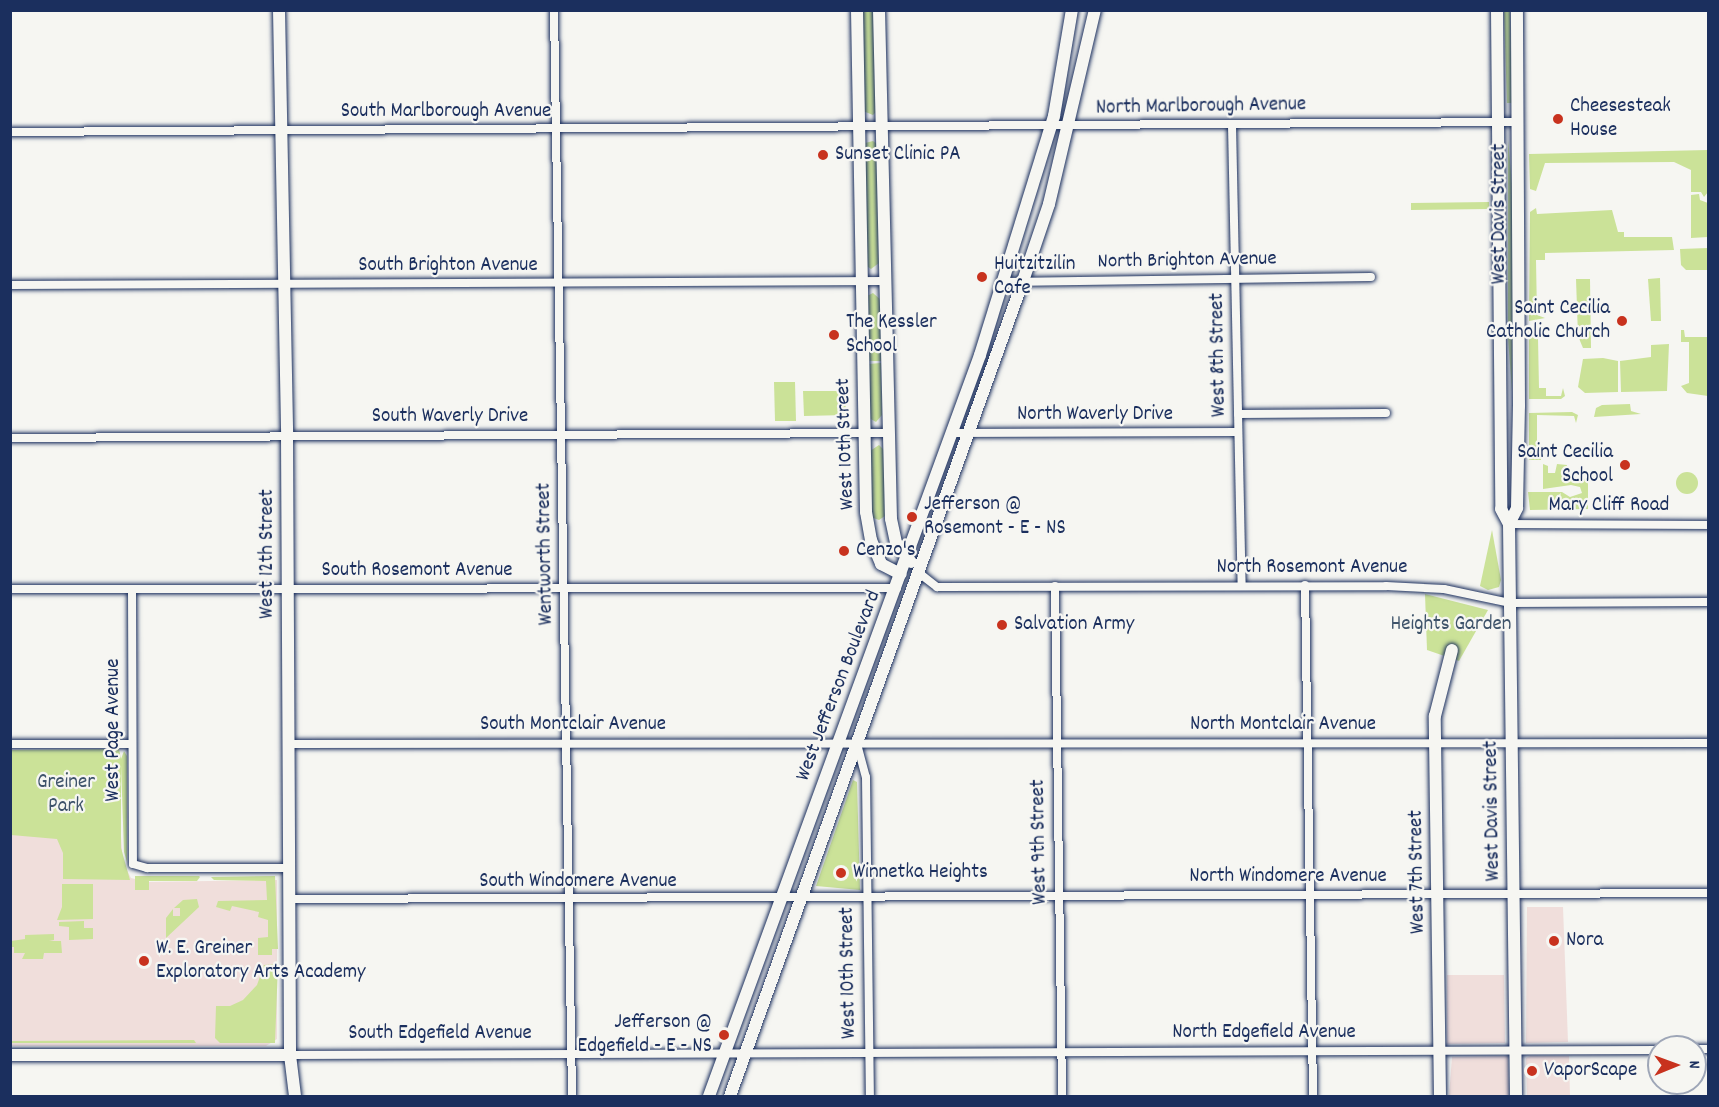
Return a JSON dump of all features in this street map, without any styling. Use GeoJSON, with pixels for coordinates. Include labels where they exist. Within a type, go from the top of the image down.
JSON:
{"type":"FeatureCollection","features":[{"type":"Feature","properties":{"kind":"main road","name":"West 12th Street"},"geometry":{"type":"LineString","coordinates":[[279,10],[287,435],[290,1055],[295,1096]]}},
{"type":"Feature","properties":{"kind":"main road","name":"West 10th Street"},"geometry":{"type":"LineString","coordinates":[[857,10],[866,512],[871,540],[881,564],[901,574]]}},
{"type":"Feature","properties":{"kind":"main road","name":"West 10th Street"},"geometry":{"type":"LineString","coordinates":[[879,10],[892,535],[919,573]]}},
{"type":"Feature","properties":{"kind":"main road","name":"West Jefferson Boulevard"},"geometry":{"type":"LineString","coordinates":[[708,1096],[726,1053],[838,743],[897,588],[1005,282],[1051,127],[1065,70],[1072,10]]}},
{"type":"Feature","properties":{"kind":"main road","name":"West Jefferson Boulevard"},"geometry":{"type":"LineString","coordinates":[[730,1096],[1023,281],[1068,126],[1095,10]]}},
{"type":"Feature","properties":{"kind":"main road","name":"West Davis Street"},"geometry":{"type":"LineString","coordinates":[[1497,10],[1501,122],[1501,509],[1509,524]]}},
{"type":"Feature","properties":{"kind":"main road","name":"West Davis Street"},"geometry":{"type":"LineString","coordinates":[[1516,1096],[1509,524],[1517,508],[1519,122],[1517,10]]}},
{"type":"Feature","properties":{"kind":"main road","name":"West 7th Street"},"geometry":{"type":"LineString","coordinates":[[1440,1096],[1435,743],[1438,695],[1452,650]]}},
{"type":"Feature","properties":{"kind":"main road","name":"South Edgefield Avenue"},"geometry":{"type":"LineString","coordinates":[[10,1055],[290,1055]]}},
{"type":"Feature","properties":{"kind":"street","name":"Wentworth Street"},"geometry":{"type":"LineString","coordinates":[[554,10],[572,1096]]}},
{"type":"Feature","properties":{"kind":"street","name":"North Marlborough Avenue"},"geometry":{"type":"LineString","coordinates":[[882,128],[1519,122]]}},
{"type":"Feature","properties":{"kind":"street","name":"West 8th Street"},"geometry":{"type":"LineString","coordinates":[[1232,125],[1242,585]]}},
{"type":"Feature","properties":{"kind":"street","name":"South Marlborough Avenue"},"geometry":{"type":"LineString","coordinates":[[10,132],[882,128]]}},
{"type":"Feature","properties":{"kind":"street","name":"North Brighton Avenue"},"geometry":{"type":"LineString","coordinates":[[1005,282],[1371,277]]}},
{"type":"Feature","properties":{"kind":"street","name":"South Brighton Avenue"},"geometry":{"type":"LineString","coordinates":[[10,285],[885,281]]}},
{"type":"Feature","properties":{"kind":"street"},"geometry":{"type":"LineString","coordinates":[[1238,414],[1386,413]]}},
{"type":"Feature","properties":{"kind":"street","name":"North Waverly Drive"},"geometry":{"type":"LineString","coordinates":[[953,433],[1238,432]]}},
{"type":"Feature","properties":{"kind":"street","name":"South Waverly Drive"},"geometry":{"type":"LineString","coordinates":[[10,438],[889,433]]}},
{"type":"Feature","properties":{"kind":"street","name":"Mary Cliff Road"},"geometry":{"type":"LineString","coordinates":[[1509,524],[1708,525]]}},
{"type":"Feature","properties":{"kind":"street","name":"North Rosemont Avenue"},"geometry":{"type":"LineString","coordinates":[[919,573],[937,586],[1305,585],[1431,588],[1510,603],[1708,602]]}},
{"type":"Feature","properties":{"kind":"street"},"geometry":{"type":"LineString","coordinates":[[1305,585],[1313,1096]]}},
{"type":"Feature","properties":{"kind":"street","name":"West 9th Street"},"geometry":{"type":"LineString","coordinates":[[1055,586],[1062,1096]]}},
{"type":"Feature","properties":{"kind":"street","name":"South Rosemont Avenue"},"geometry":{"type":"LineString","coordinates":[[10,590],[897,588]]}},
{"type":"Feature","properties":{"kind":"street","name":"West Page Avenue"},"geometry":{"type":"LineString","coordinates":[[132,590],[132,855],[138,868],[289,868]]}},
{"type":"Feature","properties":{"kind":"street","name":"North Montclair Avenue"},"geometry":{"type":"LineString","coordinates":[[857,743],[1708,743]]}},
{"type":"Feature","properties":{"kind":"street","name":"South Montclair Avenue"},"geometry":{"type":"LineString","coordinates":[[288,744],[857,743]]}},
{"type":"Feature","properties":{"kind":"street","name":"West 10th Street"},"geometry":{"type":"LineString","coordinates":[[857,743],[865,765],[870,1096]]}},
{"type":"Feature","properties":{"kind":"street"},"geometry":{"type":"LineString","coordinates":[[10,744],[132,744]]}},
{"type":"Feature","properties":{"kind":"street","name":"North Windomere Avenue"},"geometry":{"type":"LineString","coordinates":[[868,897],[1708,893]]}},
{"type":"Feature","properties":{"kind":"street","name":"South Windomere Avenue"},"geometry":{"type":"LineString","coordinates":[[289,899],[569,900],[868,897]]}},
{"type":"Feature","properties":{"kind":"street","name":"North Edgefield Avenue"},"geometry":{"type":"LineString","coordinates":[[869,1052],[1647,1050]]}},
{"type":"Feature","properties":{"kind":"street","name":"South Edgefield Avenue"},"geometry":{"type":"LineString","coordinates":[[290,1055],[869,1052]]}},
{"type":"Feature","properties":{"kind":"shaded area","name":"W. E. Greiner Exploratory Arts Academy"},"geometry":{"type":"Polygon","coordinates":[[[11,835],[121,836],[123,863],[131,878],[147,882],[277,880],[277,1039],[266,1046],[11,1046],[11,835]]]}},
{"type":"Feature","properties":{"kind":"shaded area"},"geometry":{"type":"Polygon","coordinates":[[[1527,907],[1563,907],[1568,1042],[1526,1043],[1527,907]]]}},
{"type":"Feature","properties":{"kind":"shaded area"},"geometry":{"type":"Polygon","coordinates":[[[1447,975],[1504,975],[1505,1043],[1447,1044],[1447,975]]]}},
{"type":"Feature","properties":{"kind":"shaded area"},"geometry":{"type":"Polygon","coordinates":[[[1508,1056],[1509,1096],[1449,1096],[1452,1057],[1508,1056]]]}},
{"type":"Feature","properties":{"kind":"shaded area"},"geometry":{"type":"Polygon","coordinates":[[[1530,1056],[1569,1056],[1570,1096],[1527,1096],[1526,1058],[1530,1056]]]}},
{"type":"Feature","properties":{"kind":"green space"},"geometry":{"type":"Polygon","coordinates":[[[861,11],[875,11],[876,112],[873,115],[863,111],[861,11]]]}},
{"type":"Feature","properties":{"kind":"green space"},"geometry":{"type":"Polygon","coordinates":[[[1504,12],[1510,12],[1512,103],[1507,103],[1504,12]]]}},
{"type":"Feature","properties":{"kind":"green space"},"geometry":{"type":"Polygon","coordinates":[[[1508,140],[1514,206],[1512,391],[1508,338],[1508,140]]]}},
{"type":"Feature","properties":{"kind":"green space"},"geometry":{"type":"Polygon","coordinates":[[[873,141],[877,144],[879,263],[871,269],[865,265],[865,143],[873,141]]]}},
{"type":"Feature","properties":{"kind":"green space"},"geometry":{"type":"Polygon","coordinates":[[[1708,150],[1708,192],[1704,197],[1701,192],[1691,192],[1691,170],[1674,162],[1545,163],[1536,191],[1530,189],[1529,154],[1708,150]]]}},
{"type":"Feature","properties":{"kind":"green space"},"geometry":{"type":"Polygon","coordinates":[[[1699,194],[1700,200],[1708,203],[1708,237],[1691,238],[1691,195],[1699,194]]]}},
{"type":"Feature","properties":{"kind":"green space"},"geometry":{"type":"Polygon","coordinates":[[[1489,202],[1489,209],[1411,210],[1411,203],[1489,202]]]}},
{"type":"Feature","properties":{"kind":"green space"},"geometry":{"type":"Polygon","coordinates":[[[1536,208],[1537,214],[1612,210],[1618,232],[1624,232],[1624,237],[1672,237],[1674,250],[1545,253],[1545,260],[1536,260],[1537,315],[1545,318],[1529,321],[1530,212],[1536,208]]]}},
{"type":"Feature","properties":{"kind":"green space"},"geometry":{"type":"Polygon","coordinates":[[[1708,248],[1708,270],[1686,270],[1681,265],[1680,249],[1708,248]]]}},
{"type":"Feature","properties":{"kind":"green space"},"geometry":{"type":"Polygon","coordinates":[[[1660,278],[1661,321],[1651,321],[1648,279],[1660,278]]]}},
{"type":"Feature","properties":{"kind":"green space"},"geometry":{"type":"Polygon","coordinates":[[[1576,279],[1590,279],[1591,348],[1583,348],[1578,336],[1576,279]]]}},
{"type":"Feature","properties":{"kind":"green space"},"geometry":{"type":"Polygon","coordinates":[[[873,293],[881,300],[882,361],[867,361],[867,296],[873,293]]]}},
{"type":"Feature","properties":{"kind":"green space"},"geometry":{"type":"Polygon","coordinates":[[[1681,330],[1684,330],[1685,337],[1708,337],[1708,396],[1687,393],[1681,386],[1689,383],[1689,342],[1681,342],[1681,330]]]}},
{"type":"Feature","properties":{"kind":"green space"},"geometry":{"type":"Polygon","coordinates":[[[1529,333],[1544,333],[1544,337],[1538,338],[1539,388],[1546,388],[1546,396],[1561,396],[1563,388],[1565,396],[1561,399],[1529,399],[1529,333]]]}},
{"type":"Feature","properties":{"kind":"green space"},"geometry":{"type":"Polygon","coordinates":[[[1669,344],[1667,391],[1621,392],[1620,361],[1651,357],[1651,345],[1669,344]]]}},
{"type":"Feature","properties":{"kind":"green space"},"geometry":{"type":"Polygon","coordinates":[[[1603,358],[1618,361],[1618,392],[1585,393],[1578,387],[1583,359],[1603,358]]]}},
{"type":"Feature","properties":{"kind":"green space"},"geometry":{"type":"Polygon","coordinates":[[[881,363],[882,415],[876,422],[869,418],[868,364],[881,363]]]}},
{"type":"Feature","properties":{"kind":"green space"},"geometry":{"type":"Polygon","coordinates":[[[774,382],[795,382],[796,421],[775,421],[774,382]]]}},
{"type":"Feature","properties":{"kind":"green space"},"geometry":{"type":"Polygon","coordinates":[[[803,391],[845,391],[846,415],[804,416],[803,391]]]}},
{"type":"Feature","properties":{"kind":"green space"},"geometry":{"type":"Polygon","coordinates":[[[1630,404],[1631,411],[1641,414],[1594,417],[1596,408],[1602,405],[1630,404]]]}},
{"type":"Feature","properties":{"kind":"green space"},"geometry":{"type":"Polygon","coordinates":[[[1572,412],[1578,415],[1576,423],[1574,416],[1537,415],[1537,448],[1541,448],[1541,460],[1529,460],[1529,413],[1572,412]]]}},
{"type":"Feature","properties":{"kind":"green space"},"geometry":{"type":"Polygon","coordinates":[[[879,445],[885,451],[885,516],[879,520],[871,517],[870,451],[879,445]]]}},
{"type":"Feature","properties":{"kind":"green space"},"geometry":{"type":"Polygon","coordinates":[[[1543,464],[1548,466],[1548,473],[1555,473],[1557,464],[1567,465],[1567,478],[1588,479],[1588,509],[1530,510],[1528,492],[1562,492],[1570,497],[1582,493],[1580,487],[1571,485],[1543,489],[1543,464]]]}},
{"type":"Feature","properties":{"kind":"green space"},"geometry":{"type":"Polygon","coordinates":[[[1687,472],[1695,475],[1698,483],[1695,491],[1687,494],[1679,491],[1676,483],[1679,475],[1687,472]]]}},
{"type":"Feature","properties":{"kind":"green space"},"geometry":{"type":"Polygon","coordinates":[[[1492,530],[1501,580],[1499,587],[1488,590],[1480,586],[1492,530]]]}},
{"type":"Feature","properties":{"kind":"green space","name":"Heights Garden"},"geometry":{"type":"Polygon","coordinates":[[[1425,594],[1488,610],[1459,661],[1427,650],[1425,594]]]}},
{"type":"Feature","properties":{"kind":"green space","name":"Greiner Park"},"geometry":{"type":"Polygon","coordinates":[[[119,749],[121,759],[124,751],[127,756],[127,862],[124,852],[121,765],[121,848],[130,880],[63,879],[63,853],[57,839],[11,835],[11,750],[119,749]]]}},
{"type":"Feature","properties":{"kind":"green space"},"geometry":{"type":"Polygon","coordinates":[[[853,780],[857,782],[860,890],[816,886],[853,780]]]}},
{"type":"Feature","properties":{"kind":"green space"},"geometry":{"type":"Polygon","coordinates":[[[135,876],[200,877],[197,881],[149,881],[149,890],[135,890],[135,876]]]}},
{"type":"Feature","properties":{"kind":"green space"},"geometry":{"type":"Polygon","coordinates":[[[275,876],[278,949],[272,949],[272,955],[258,955],[258,938],[268,937],[268,920],[258,917],[259,912],[232,906],[230,911],[216,907],[218,901],[267,900],[266,881],[214,880],[211,877],[275,876]]]}},
{"type":"Feature","properties":{"kind":"green space"},"geometry":{"type":"Polygon","coordinates":[[[62,884],[93,884],[93,919],[57,920],[62,907],[62,884]]]}},
{"type":"Feature","properties":{"kind":"green space"},"geometry":{"type":"Polygon","coordinates":[[[197,899],[199,907],[166,938],[166,918],[173,909],[173,916],[180,916],[180,908],[174,908],[183,900],[197,899]]]}},
{"type":"Feature","properties":{"kind":"green space"},"geometry":{"type":"Polygon","coordinates":[[[84,921],[84,928],[93,928],[93,939],[69,940],[69,927],[59,926],[59,922],[84,921]]]}},
{"type":"Feature","properties":{"kind":"green space"},"geometry":{"type":"Polygon","coordinates":[[[54,934],[54,940],[49,941],[61,941],[62,953],[44,953],[43,959],[22,959],[25,953],[14,953],[14,947],[11,947],[11,941],[25,939],[25,935],[54,934]]]}},
{"type":"Feature","properties":{"kind":"green space"},"geometry":{"type":"Polygon","coordinates":[[[278,964],[275,1043],[220,1043],[215,1038],[216,1006],[230,1006],[243,1000],[257,985],[264,965],[278,964]]]}},
{"type":"Feature","properties":{"kind":"green space"},"geometry":{"type":"Polygon","coordinates":[[[194,1040],[196,1043],[10,1043],[11,1041],[194,1040]]]}},
{"type":"Feature","properties":{"kind":"place","name":"Cheesesteak House"},"geometry":{"type":"Point","coordinates":[1558,119]}},
{"type":"Feature","properties":{"kind":"place","name":"Sunset Clinic PA"},"geometry":{"type":"Point","coordinates":[823,155]}},
{"type":"Feature","properties":{"kind":"place","name":"Huitzitzilin Cafe"},"geometry":{"type":"Point","coordinates":[982,277]}},
{"type":"Feature","properties":{"kind":"place","name":"Saint Cecilia Catholic Church"},"geometry":{"type":"Point","coordinates":[1622,321]}},
{"type":"Feature","properties":{"kind":"place","name":"The Kessler School"},"geometry":{"type":"Point","coordinates":[834,335]}},
{"type":"Feature","properties":{"kind":"place","name":"Saint Cecilia School"},"geometry":{"type":"Point","coordinates":[1625,465]}},
{"type":"Feature","properties":{"kind":"place","name":"Jefferson @ Rosemont - E - NS"},"geometry":{"type":"Point","coordinates":[912,517]}},
{"type":"Feature","properties":{"kind":"place","name":"Cenzo's"},"geometry":{"type":"Point","coordinates":[844,551]}},
{"type":"Feature","properties":{"kind":"place","name":"Salvation Army"},"geometry":{"type":"Point","coordinates":[1002,625]}},
{"type":"Feature","properties":{"kind":"place","name":"Winnetka Heights"},"geometry":{"type":"Point","coordinates":[841,873]}},
{"type":"Feature","properties":{"kind":"place","name":"Nora"},"geometry":{"type":"Point","coordinates":[1554,941]}},
{"type":"Feature","properties":{"kind":"place","name":"W. E. Greiner Exploratory Arts Academy"},"geometry":{"type":"Point","coordinates":[144,961]}},
{"type":"Feature","properties":{"kind":"place","name":"Jefferson @ Edgefield - E - NS"},"geometry":{"type":"Point","coordinates":[724,1035]}},
{"type":"Feature","properties":{"kind":"place","name":"VaporScape"},"geometry":{"type":"Point","coordinates":[1532,1071]}}]}
